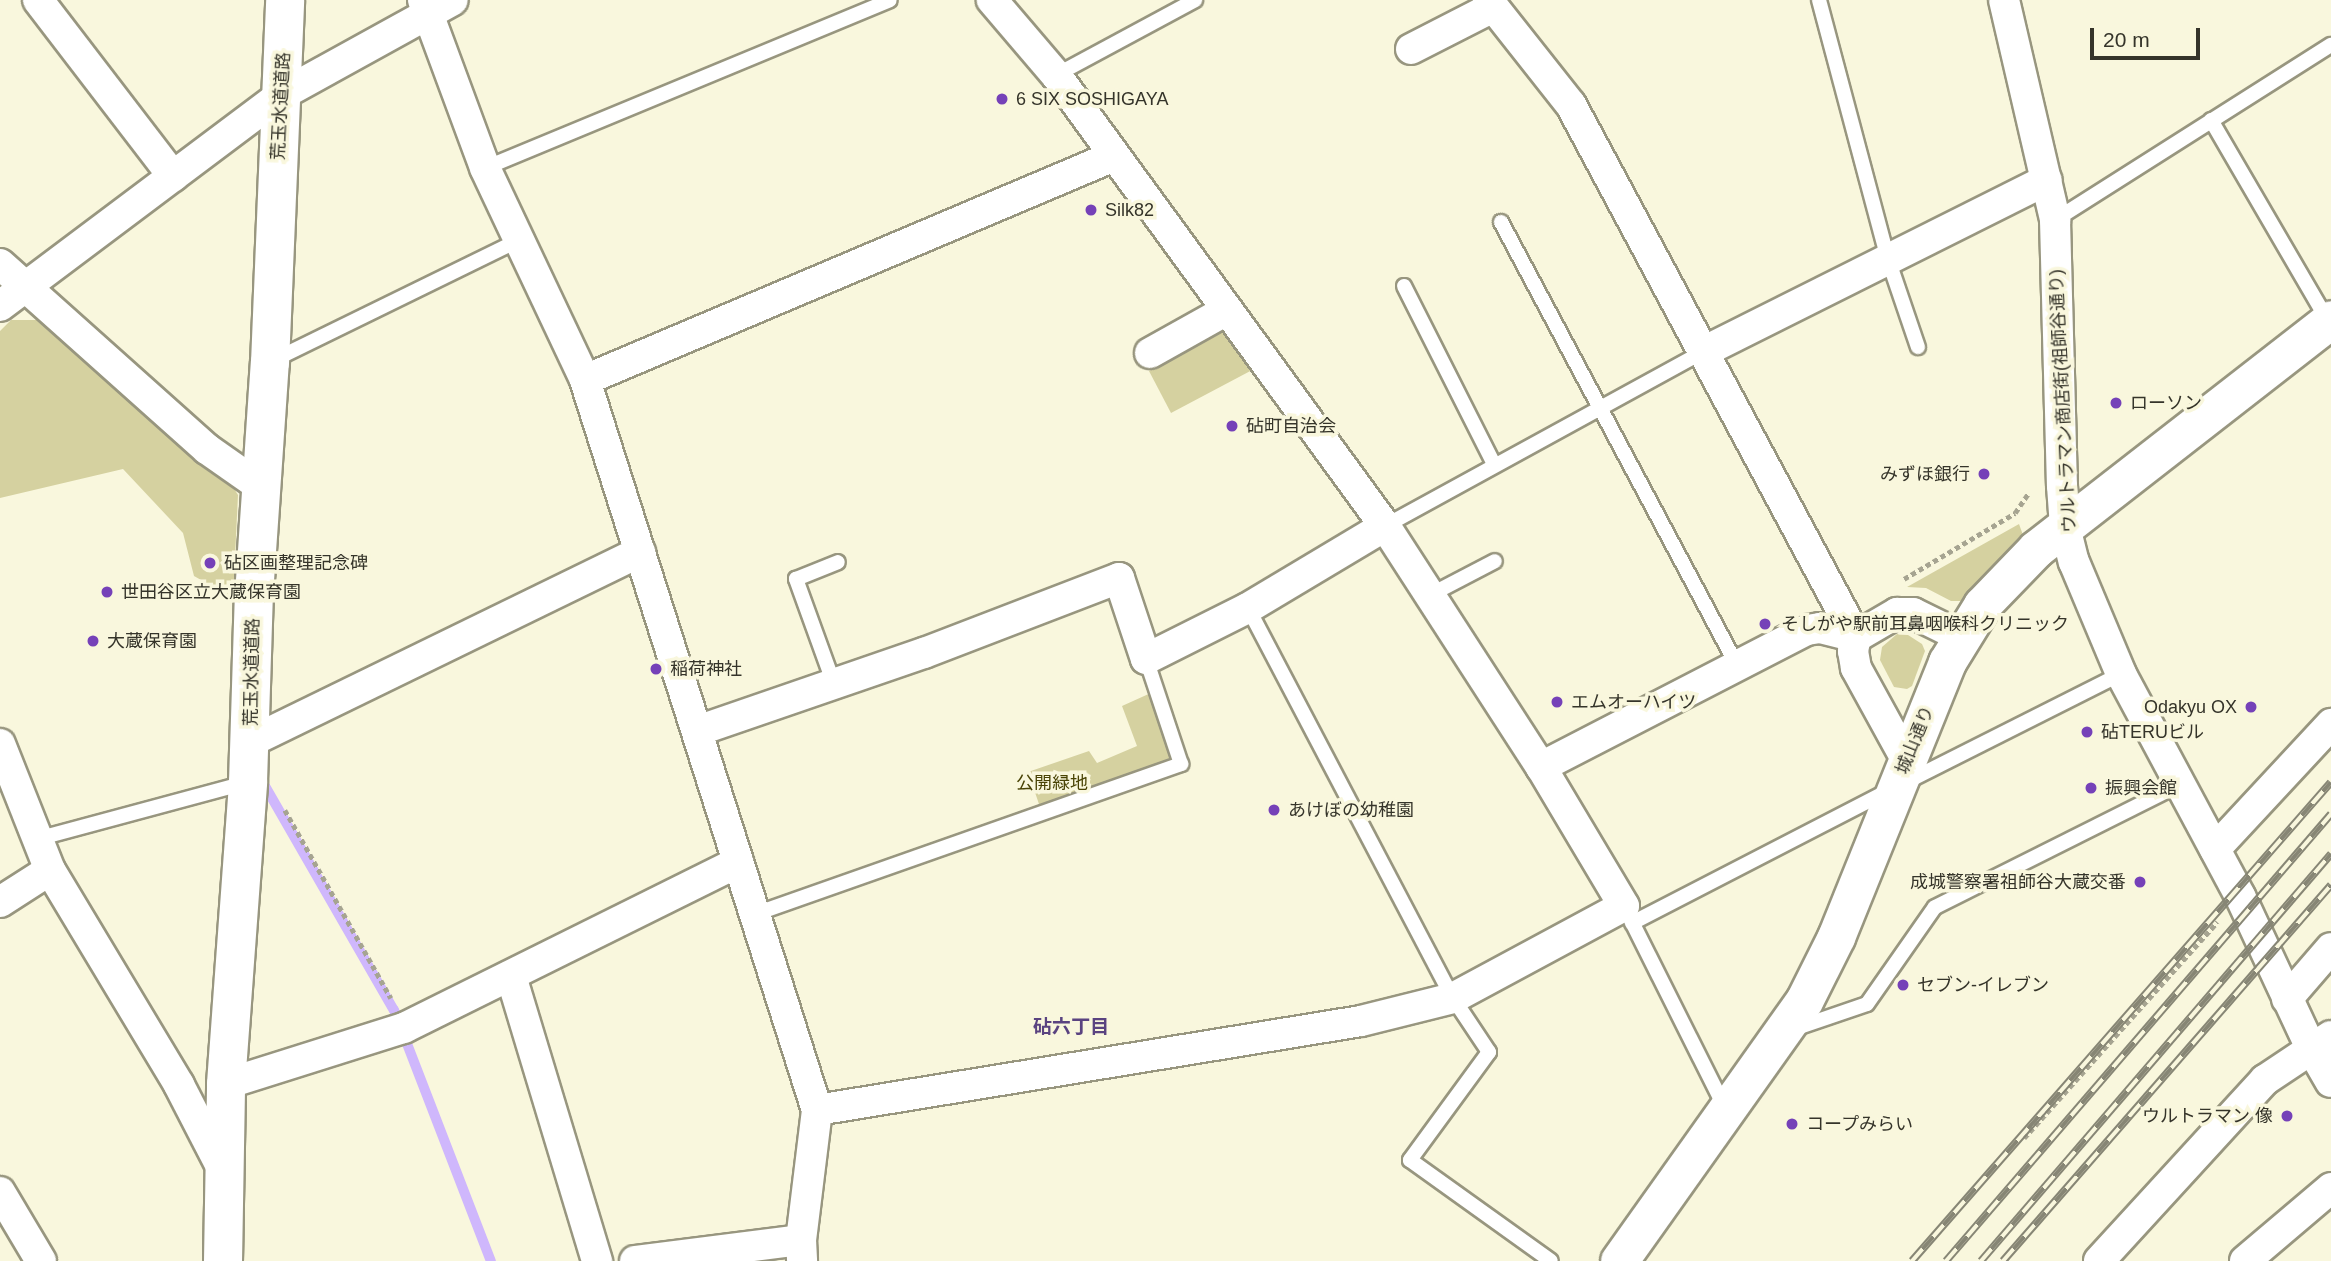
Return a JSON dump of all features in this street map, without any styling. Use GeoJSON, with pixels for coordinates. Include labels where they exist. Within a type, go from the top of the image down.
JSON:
{"type":"FeatureCollection","features":[{"type":"Feature","properties":{"kind":"main road","name":"荒玉水道道路"},"geometry":{"type":"LineString","coordinates":[[223,1261],[226,1084],[249,762],[254,595],[270,363],[285,0]]}},
{"type":"Feature","properties":{"kind":"street"},"geometry":{"type":"LineString","coordinates":[[38,0],[173,176]]}},
{"type":"Feature","properties":{"kind":"street"},"geometry":{"type":"LineString","coordinates":[[817,1110],[1334,1026],[1453,998],[1628,914],[1541,767],[1385,526],[1056,75],[992,0]]}},
{"type":"Feature","properties":{"kind":"street","name":"ウルトラマン商店街(祖師谷通り)"},"geometry":{"type":"LineString","coordinates":[[2004,0],[2055,220],[2065,527],[2074,562],[2121,674],[2240,896],[2287,999],[2321,1042],[2331,1082]]}},
{"type":"Feature","properties":{"kind":"street"},"geometry":{"type":"LineString","coordinates":[[0,306],[281,95],[435,4],[485,168],[585,380],[817,1110],[800,1255],[635,1261]]}},
{"type":"Feature","properties":{"kind":"street"},"geometry":{"type":"LineString","coordinates":[[1412,49],[1490,4],[1571,105],[1856,637],[1853,651],[1856,668],[1901,773]]}},
{"type":"Feature","properties":{"kind":"street"},"geometry":{"type":"LineString","coordinates":[[585,380],[1114,156]]}},
{"type":"Feature","properties":{"kind":"street"},"geometry":{"type":"LineString","coordinates":[[1705,351],[2047,180]]}},
{"type":"Feature","properties":{"kind":"street"},"geometry":{"type":"LineString","coordinates":[[0,264],[207,449],[261,487]]}},
{"type":"Feature","properties":{"kind":"street"},"geometry":{"type":"LineString","coordinates":[[1150,353],[1227,310]]}},
{"type":"Feature","properties":{"kind":"street","name":"城山通り"},"geometry":{"type":"LineString","coordinates":[[1619,1261],[1783,1033],[1809,992],[1836,937],[1947,662],[1982,605],[2010,574],[2065,527],[2330,320]]}},
{"type":"Feature","properties":{"kind":"street"},"geometry":{"type":"LineString","coordinates":[[697,731],[834,684],[1119,578],[1146,659],[1248,608],[1385,526]]}},
{"type":"Feature","properties":{"kind":"street"},"geometry":{"type":"LineString","coordinates":[[249,762],[640,552]]}},
{"type":"Feature","properties":{"kind":"street"},"geometry":{"type":"LineString","coordinates":[[1541,767],[1807,630],[1820,628],[1856,637],[1897,613],[1913,613],[1962,637]]}},
{"type":"Feature","properties":{"kind":"street"},"geometry":{"type":"LineString","coordinates":[[2215,849],[2331,724]]}},
{"type":"Feature","properties":{"kind":"street"},"geometry":{"type":"LineString","coordinates":[[0,744],[50,870],[179,1085],[224,1173]]}},
{"type":"Feature","properties":{"kind":"street"},"geometry":{"type":"LineString","coordinates":[[226,1084],[398,1030],[738,862]]}},
{"type":"Feature","properties":{"kind":"street"},"geometry":{"type":"LineString","coordinates":[[0,902],[50,870]]}},
{"type":"Feature","properties":{"kind":"street"},"geometry":{"type":"LineString","coordinates":[[2287,999],[2331,948]]}},
{"type":"Feature","properties":{"kind":"street"},"geometry":{"type":"LineString","coordinates":[[511,976],[597,1261]]}},
{"type":"Feature","properties":{"kind":"street"},"geometry":{"type":"LineString","coordinates":[[2099,1261],[2265,1080],[2321,1042]]}},
{"type":"Feature","properties":{"kind":"street"},"geometry":{"type":"LineString","coordinates":[[2245,1261],[2331,1188]]}},
{"type":"Feature","properties":{"kind":"street"},"geometry":{"type":"LineString","coordinates":[[0,1192],[41,1261]]}},
{"type":"Feature","properties":{"kind":"lane"},"geometry":{"type":"LineString","coordinates":[[485,168],[890,0]]}},
{"type":"Feature","properties":{"kind":"lane"},"geometry":{"type":"LineString","coordinates":[[1056,75],[1195,0]]}},
{"type":"Feature","properties":{"kind":"lane"},"geometry":{"type":"LineString","coordinates":[[1819,0],[1888,259],[1918,346]]}},
{"type":"Feature","properties":{"kind":"lane"},"geometry":{"type":"LineString","coordinates":[[2055,220],[2331,45]]}},
{"type":"Feature","properties":{"kind":"lane"},"geometry":{"type":"LineString","coordinates":[[2211,120],[2330,320]]}},
{"type":"Feature","properties":{"kind":"lane"},"geometry":{"type":"LineString","coordinates":[[1501,222],[1738,667]]}},
{"type":"Feature","properties":{"kind":"lane"},"geometry":{"type":"LineString","coordinates":[[270,363],[519,240]]}},
{"type":"Feature","properties":{"kind":"lane"},"geometry":{"type":"LineString","coordinates":[[1404,286],[1494,464]]}},
{"type":"Feature","properties":{"kind":"lane"},"geometry":{"type":"LineString","coordinates":[[1385,526],[1599,406],[1705,351]]}},
{"type":"Feature","properties":{"kind":"lane"},"geometry":{"type":"LineString","coordinates":[[1430,595],[1495,561]]}},
{"type":"Feature","properties":{"kind":"lane"},"geometry":{"type":"LineString","coordinates":[[834,684],[796,579],[838,562]]}},
{"type":"Feature","properties":{"kind":"lane"},"geometry":{"type":"LineString","coordinates":[[1248,608],[1453,998],[1489,1052],[1410,1160],[1552,1261]]}},
{"type":"Feature","properties":{"kind":"lane"},"geometry":{"type":"LineString","coordinates":[[755,915],[1181,764],[1146,659]]}},
{"type":"Feature","properties":{"kind":"lane"},"geometry":{"type":"LineString","coordinates":[[1726,1109],[1628,914],[1901,773],[2121,674]]}},
{"type":"Feature","properties":{"kind":"lane"},"geometry":{"type":"LineString","coordinates":[[37,839],[249,762]]}},
{"type":"Feature","properties":{"kind":"lane"},"geometry":{"type":"LineString","coordinates":[[1783,1033],[1867,1004],[1935,907],[2181,784]]}},
{"type":"Feature","properties":{"kind":"path"},"geometry":{"type":"LineString","coordinates":[[1899,581],[2015,513],[2035,484]]}},
{"type":"Feature","properties":{"kind":"path"},"geometry":{"type":"LineString","coordinates":[[249,762],[260,766],[264,773],[398,1030]]}},
{"type":"Feature","properties":{"kind":"path"},"geometry":{"type":"LineString","coordinates":[[2024,1138],[2240,896]]}},
{"type":"Feature","properties":{"kind":"green space"},"geometry":{"type":"Polygon","coordinates":[[[11,320],[39,320],[230,482],[238,495],[233,598],[194,576],[183,533],[123,469],[0,498],[0,331],[11,320]]]}},
{"type":"Feature","properties":{"kind":"green space"},"geometry":{"type":"Polygon","coordinates":[[[1220,330],[1239,337],[1256,368],[1171,413],[1149,371],[1220,330]]]}},
{"type":"Feature","properties":{"kind":"green space"},"geometry":{"type":"Polygon","coordinates":[[[2019,524],[2023,535],[1961,601],[1951,601],[1926,588],[1907,587],[2019,524]]]}},
{"type":"Feature","properties":{"kind":"green space"},"geometry":{"type":"Polygon","coordinates":[[[1897,634],[1908,635],[1922,644],[1925,651],[1912,686],[1907,689],[1894,687],[1880,660],[1882,647],[1897,634]]]}},
{"type":"Feature","properties":{"kind":"green space","name":"公開緑地"},"geometry":{"type":"Polygon","coordinates":[[[1153,692],[1176,761],[1040,807],[1028,772],[1089,751],[1097,763],[1137,746],[1122,706],[1153,692]]]}},
{"type":"Feature","properties":{"kind":"waterway"},"geometry":{"type":"LineString","coordinates":[[265,786],[394,1010],[491,1261]]}},
{"type":"Feature","properties":{"kind":"railway"},"geometry":{"type":"LineString","coordinates":[[1912,1261],[2331,782]]}},
{"type":"Feature","properties":{"kind":"railway"},"geometry":{"type":"LineString","coordinates":[[1946,1261],[2331,814]]}},
{"type":"Feature","properties":{"kind":"railway"},"geometry":{"type":"LineString","coordinates":[[1981,1261],[2331,854]]}},
{"type":"Feature","properties":{"kind":"railway"},"geometry":{"type":"LineString","coordinates":[[2003,1261],[2331,885]]}},
{"type":"Feature","properties":{"kind":"place","name":"6 SIX SOSHIGAYA"},"geometry":{"type":"Point","coordinates":[1002,99]}},
{"type":"Feature","properties":{"kind":"place","name":"Silk82"},"geometry":{"type":"Point","coordinates":[1091,210]}},
{"type":"Feature","properties":{"kind":"place","name":"ローソン"},"geometry":{"type":"Point","coordinates":[2116,403]}},
{"type":"Feature","properties":{"kind":"place","name":"砧町自治会"},"geometry":{"type":"Point","coordinates":[1232,426]}},
{"type":"Feature","properties":{"kind":"place","name":"みずほ銀行"},"geometry":{"type":"Point","coordinates":[1984,474]}},
{"type":"Feature","properties":{"kind":"place","name":"砧区画整理記念碑"},"geometry":{"type":"Point","coordinates":[210,563]}},
{"type":"Feature","properties":{"kind":"place","name":"世田谷区立大蔵保育園"},"geometry":{"type":"Point","coordinates":[107,592]}},
{"type":"Feature","properties":{"kind":"place","name":"そしがや駅前耳鼻咽喉科クリニック"},"geometry":{"type":"Point","coordinates":[1765,624]}},
{"type":"Feature","properties":{"kind":"place","name":"大蔵保育園"},"geometry":{"type":"Point","coordinates":[93,641]}},
{"type":"Feature","properties":{"kind":"place","name":"稲荷神社"},"geometry":{"type":"Point","coordinates":[656,669]}},
{"type":"Feature","properties":{"kind":"place","name":"エムオーハイツ"},"geometry":{"type":"Point","coordinates":[1557,702]}},
{"type":"Feature","properties":{"kind":"place","name":"Odakyu OX"},"geometry":{"type":"Point","coordinates":[2251,707]}},
{"type":"Feature","properties":{"kind":"place","name":"砧TERUビル"},"geometry":{"type":"Point","coordinates":[2087,732]}},
{"type":"Feature","properties":{"kind":"place","name":"振興会館"},"geometry":{"type":"Point","coordinates":[2091,788]}},
{"type":"Feature","properties":{"kind":"place","name":"あけぼの幼稚園"},"geometry":{"type":"Point","coordinates":[1274,810]}},
{"type":"Feature","properties":{"kind":"place","name":"成城警察署祖師谷大蔵交番"},"geometry":{"type":"Point","coordinates":[2140,882]}},
{"type":"Feature","properties":{"kind":"place","name":"セブン-イレブン"},"geometry":{"type":"Point","coordinates":[1903,985]}},
{"type":"Feature","properties":{"kind":"place","name":"ウルトラマン 像"},"geometry":{"type":"Point","coordinates":[2287,1116]}},
{"type":"Feature","properties":{"kind":"place","name":"コープみらい"},"geometry":{"type":"Point","coordinates":[1792,1124]}},
{"type":"Feature","properties":{"kind":"district","name":"砧六丁目"},"geometry":{"type":"Point","coordinates":[1071,1027]}}]}
